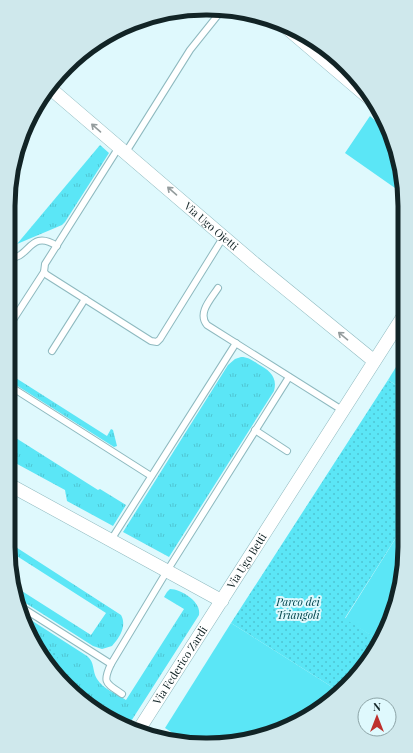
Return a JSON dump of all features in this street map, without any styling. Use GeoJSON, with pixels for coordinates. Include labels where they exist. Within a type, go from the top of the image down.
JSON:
{"type":"FeatureCollection","features":[{"type":"Feature","properties":{"kind":"street"},"geometry":{"type":"LineString","coordinates":[[302,41],[355,86]]}},
{"type":"Feature","properties":{"kind":"street","name":"Via Ugo Ojetti"},"geometry":{"type":"LineString","coordinates":[[54,91],[254,263],[374,361]]}},
{"type":"Feature","properties":{"kind":"street","name":"Via Ugo Betti"},"geometry":{"type":"LineString","coordinates":[[15,488],[222,601],[342,410],[398,324]]}},
{"type":"Feature","properties":{"kind":"street","name":"Via Federico Zardi"},"geometry":{"type":"LineString","coordinates":[[141,726],[222,601]]}},
{"type":"Feature","properties":{"kind":"lane"},"geometry":{"type":"LineString","coordinates":[[15,317],[44,272],[45,264],[57,246],[190,50],[218,15]]}},
{"type":"Feature","properties":{"kind":"lane"},"geometry":{"type":"LineString","coordinates":[[44,272],[151,341],[157,342],[224,236]]}},
{"type":"Feature","properties":{"kind":"lane"},"geometry":{"type":"LineString","coordinates":[[15,257],[38,241],[48,241],[57,246]]}},
{"type":"Feature","properties":{"kind":"lane"},"geometry":{"type":"LineString","coordinates":[[218,288],[204,311],[204,322],[207,325],[342,410]]}},
{"type":"Feature","properties":{"kind":"lane"},"geometry":{"type":"LineString","coordinates":[[52,351],[85,299]]}},
{"type":"Feature","properties":{"kind":"lane"},"geometry":{"type":"LineString","coordinates":[[110,540],[236,344]]}},
{"type":"Feature","properties":{"kind":"lane"},"geometry":{"type":"LineString","coordinates":[[122,694],[110,686],[106,681],[106,675],[111,664],[167,571],[289,377]]}},
{"type":"Feature","properties":{"kind":"lane"},"geometry":{"type":"LineString","coordinates":[[15,389],[151,476]]}},
{"type":"Feature","properties":{"kind":"lane"},"geometry":{"type":"LineString","coordinates":[[255,430],[287,451]]}},
{"type":"Feature","properties":{"kind":"lane"},"geometry":{"type":"LineString","coordinates":[[25,609],[111,664]]}},
{"type":"Feature","properties":{"kind":"green space"},"geometry":{"type":"Polygon","coordinates":[[[370,116],[379,124],[388,145],[394,169],[398,201],[395,188],[345,153],[370,116]]]}},
{"type":"Feature","properties":{"kind":"green space"},"geometry":{"type":"Polygon","coordinates":[[[100,145],[109,153],[65,222],[62,225],[17,244],[100,145]]]}},
{"type":"Feature","properties":{"kind":"green space"},"geometry":{"type":"Polygon","coordinates":[[[241,357],[250,359],[272,374],[275,382],[274,391],[169,557],[123,532],[228,365],[235,359],[241,357]]]}},
{"type":"Feature","properties":{"kind":"green space"},"geometry":{"type":"Polygon","coordinates":[[[398,364],[398,386],[388,380],[398,364]]]}},
{"type":"Feature","properties":{"kind":"green space"},"geometry":{"type":"Polygon","coordinates":[[[15,377],[107,436],[111,429],[113,430],[117,446],[114,447],[15,384],[15,377]]]}},
{"type":"Feature","properties":{"kind":"green space","name":"Parco dei Triangoli"},"geometry":{"type":"Polygon","coordinates":[[[388,380],[398,386],[398,534],[345,618],[375,637],[366,653],[350,673],[335,689],[231,623],[388,380]]]}},
{"type":"Feature","properties":{"kind":"green space"},"geometry":{"type":"Polygon","coordinates":[[[15,437],[98,490],[100,489],[126,505],[113,526],[67,501],[65,490],[15,463],[15,437]]]}},
{"type":"Feature","properties":{"kind":"green space"},"geometry":{"type":"Polygon","coordinates":[[[398,535],[398,559],[394,584],[388,608],[374,638],[345,619],[398,535]]]}},
{"type":"Feature","properties":{"kind":"green space"},"geometry":{"type":"Polygon","coordinates":[[[15,547],[121,615],[123,619],[122,631],[112,646],[102,649],[93,646],[23,602],[21,590],[91,635],[106,613],[15,555],[15,547]]]}},
{"type":"Feature","properties":{"kind":"green space"},"geometry":{"type":"Polygon","coordinates":[[[170,589],[180,591],[190,597],[197,605],[199,615],[131,722],[100,706],[71,682],[47,653],[30,619],[90,658],[95,676],[100,683],[126,700],[184,609],[164,597],[170,589]]]}},
{"type":"Feature","properties":{"kind":"green space"},"geometry":{"type":"Polygon","coordinates":[[[231,623],[335,689],[313,706],[291,718],[268,728],[244,734],[219,738],[194,738],[176,735],[165,728],[231,623]]]}},
{"type":"Feature","properties":{"kind":"green space"},"geometry":{"type":"Polygon","coordinates":[[[43,645],[60,654],[55,663],[43,645]]]}}]}
